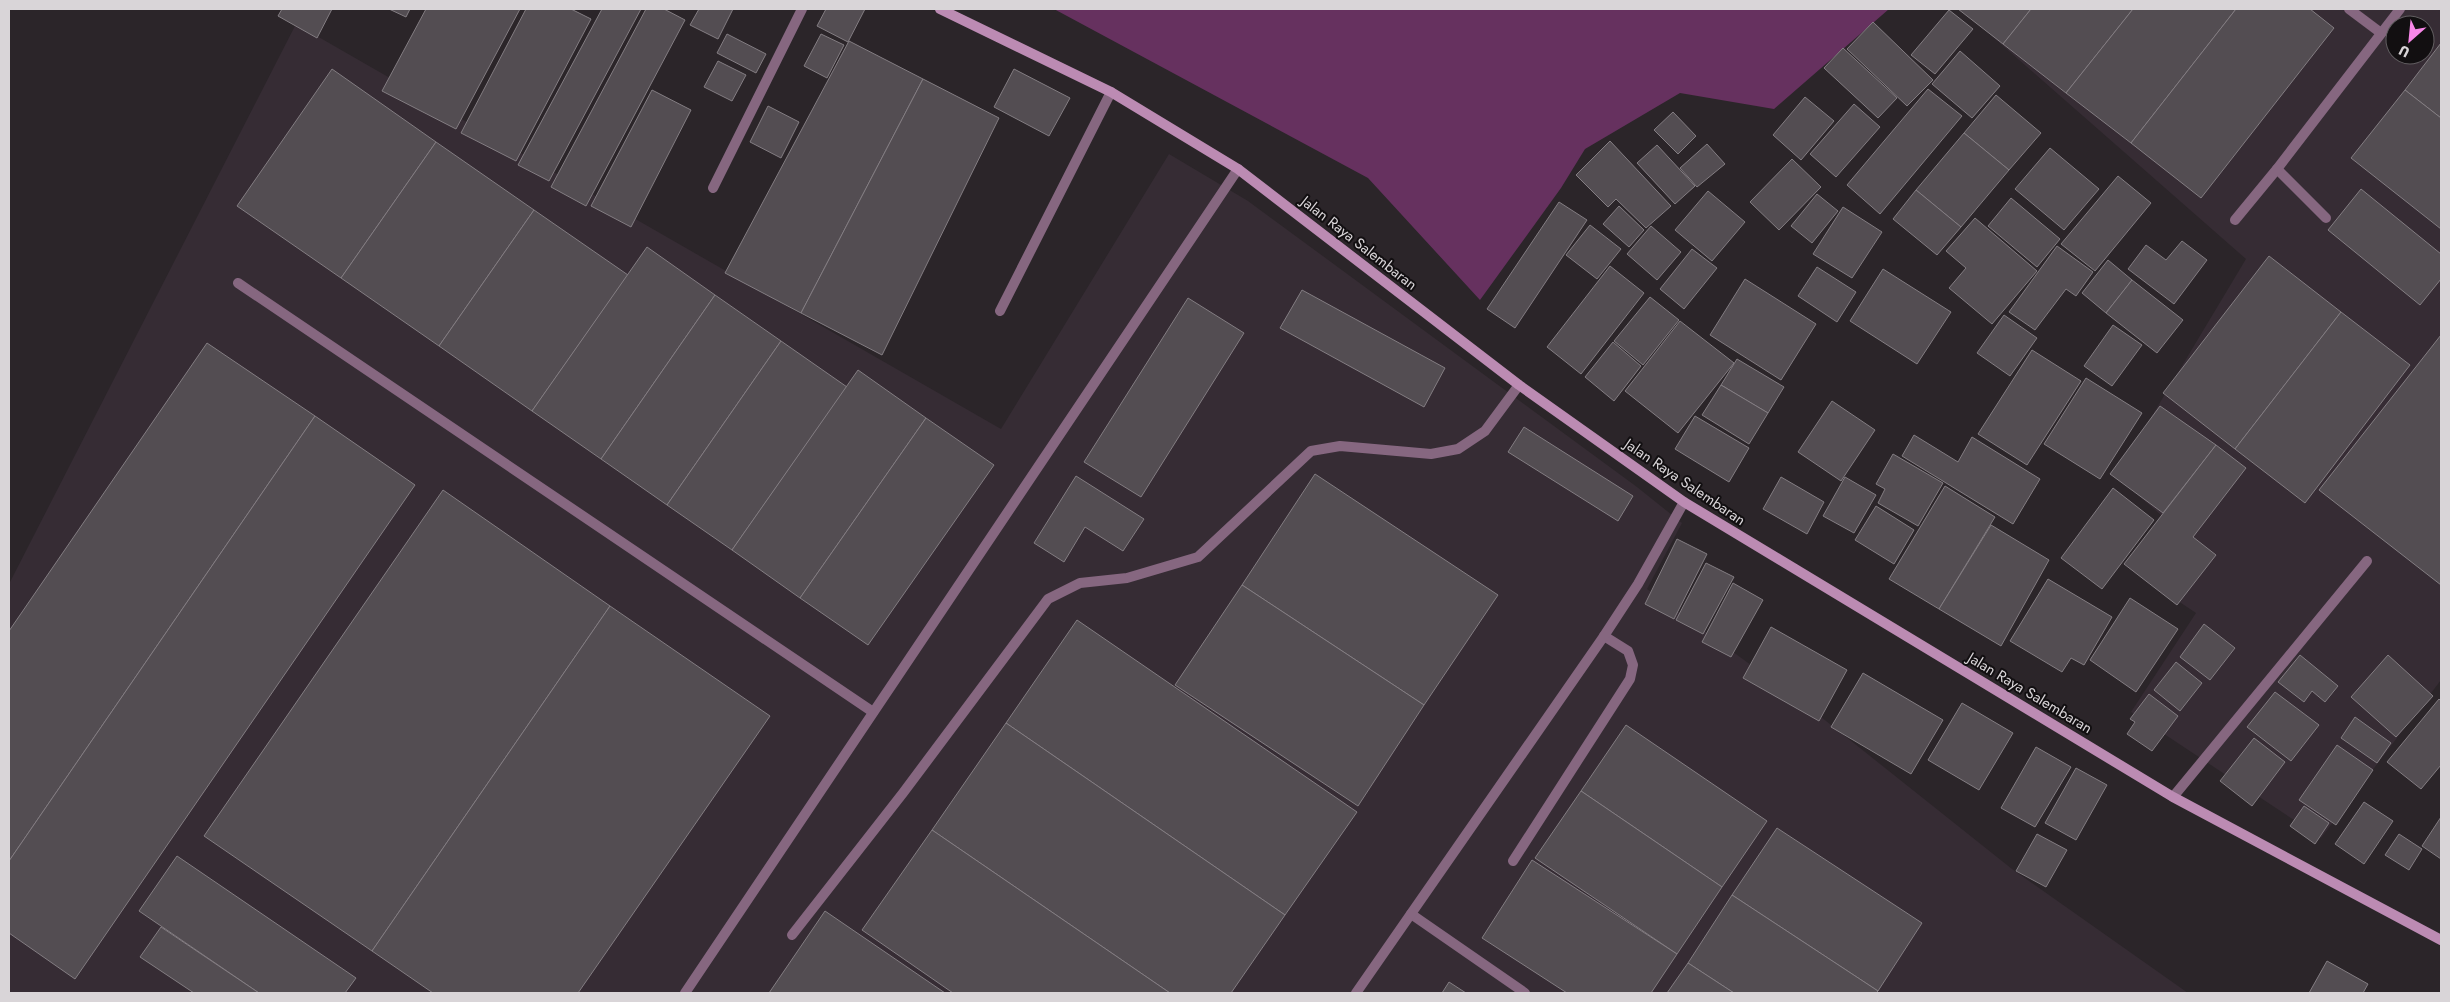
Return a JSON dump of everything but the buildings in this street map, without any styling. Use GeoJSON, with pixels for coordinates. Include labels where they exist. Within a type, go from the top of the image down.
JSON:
{"type":"FeatureCollection","features":[{"type":"Feature","properties":{"kind":"main road","name":"Jalan Raya Salembaran"},"geometry":{"type":"LineString","coordinates":[[940,9],[1111,92],[1238,168],[1519,385],[1684,502],[2173,797],[2441,940]]}},
{"type":"Feature","properties":{"kind":"lane"},"geometry":{"type":"LineString","coordinates":[[713,188],[802,9]]}},
{"type":"Feature","properties":{"kind":"lane"},"geometry":{"type":"LineString","coordinates":[[2349,9],[2381,33]]}},
{"type":"Feature","properties":{"kind":"lane"},"geometry":{"type":"LineString","coordinates":[[2235,220],[2277,169],[2400,9]]}},
{"type":"Feature","properties":{"kind":"lane"},"geometry":{"type":"LineString","coordinates":[[1000,311],[1111,92]]}},
{"type":"Feature","properties":{"kind":"lane"},"geometry":{"type":"LineString","coordinates":[[684,993],[872,712],[977,562],[1238,168]]}},
{"type":"Feature","properties":{"kind":"lane"},"geometry":{"type":"LineString","coordinates":[[2277,169],[2326,218]]}},
{"type":"Feature","properties":{"kind":"lane"},"geometry":{"type":"LineString","coordinates":[[238,284],[872,712]]}},
{"type":"Feature","properties":{"kind":"lane"},"geometry":{"type":"LineString","coordinates":[[792,935],[903,792],[1048,599],[1080,583],[1127,578],[1198,556],[1311,450],[1340,446],[1430,454],[1458,449],[1485,431],[1519,385]]}},
{"type":"Feature","properties":{"kind":"lane"},"geometry":{"type":"LineString","coordinates":[[1356,993],[1604,636],[1638,584],[1684,502]]}},
{"type":"Feature","properties":{"kind":"lane"},"geometry":{"type":"LineString","coordinates":[[2173,797],[2367,561]]}},
{"type":"Feature","properties":{"kind":"lane"},"geometry":{"type":"LineString","coordinates":[[1514,861],[1630,679],[1633,665],[1628,651],[1604,636]]}},
{"type":"Feature","properties":{"kind":"lane"},"geometry":{"type":"LineString","coordinates":[[1411,914],[1525,993]]}},
{"type":"Feature","properties":{"kind":"shaded area"},"geometry":{"type":"Polygon","coordinates":[[[1054,9],[1889,9],[1774,109],[1680,93],[1585,149],[1561,188],[1480,300],[1368,178],[1054,9]]]}},
{"type":"Feature","properties":{"kind":"shaded area"},"geometry":{"type":"Polygon","coordinates":[[[1961,9],[2441,9],[2441,680],[2321,838],[2131,712],[2196,613],[2127,567],[2161,515],[2116,476],[2246,259],[1961,9]]]}},
{"type":"Feature","properties":{"kind":"shaded area"},"geometry":{"type":"Polygon","coordinates":[[[296,24],[1001,429],[1169,154],[1248,201],[1637,487],[1682,523],[1647,589],[1811,709],[2012,869],[2188,993],[9,993],[9,584],[296,24]]]}}]}
